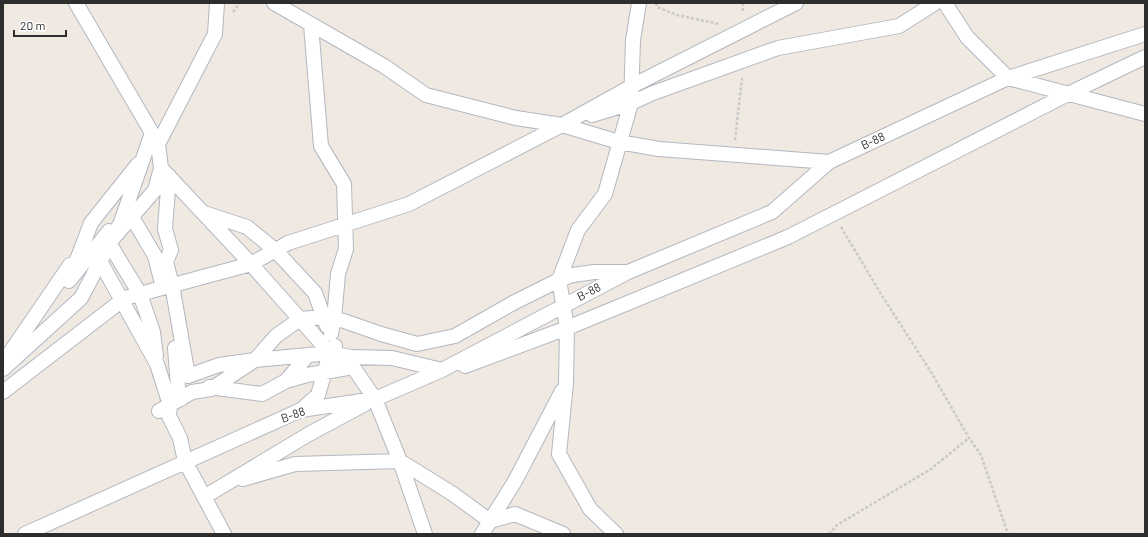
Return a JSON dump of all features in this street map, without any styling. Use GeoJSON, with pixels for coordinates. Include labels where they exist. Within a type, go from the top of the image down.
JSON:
{"type":"FeatureCollection","features":[{"type":"Feature","properties":{"kind":"street"},"geometry":{"type":"LineString","coordinates":[[76,3],[160,155],[202,212],[251,264],[330,353],[353,367],[375,399],[400,461],[425,534]]}},
{"type":"Feature","properties":{"kind":"street"},"geometry":{"type":"LineString","coordinates":[[3,369],[81,298],[109,243],[121,222],[128,214],[160,155],[215,34],[217,3]]}},
{"type":"Feature","properties":{"kind":"street"},"geometry":{"type":"LineString","coordinates":[[274,3],[384,66],[426,95],[516,118],[562,125],[619,142],[660,149],[829,162]]}},
{"type":"Feature","properties":{"kind":"street"},"geometry":{"type":"LineString","coordinates":[[616,534],[590,509],[559,454],[566,383],[567,328],[559,280],[578,230],[605,194],[631,102],[633,40],[639,3]]}},
{"type":"Feature","properties":{"kind":"street"},"geometry":{"type":"LineString","coordinates":[[3,392],[125,298],[251,264],[288,243],[409,204],[562,125],[632,86],[796,3]]}},
{"type":"Feature","properties":{"kind":"street"},"geometry":{"type":"LineString","coordinates":[[562,125],[631,102],[778,48],[899,26],[935,3]]}},
{"type":"Feature","properties":{"kind":"street"},"geometry":{"type":"LineString","coordinates":[[945,3],[966,37],[1008,78],[1145,114]]}},
{"type":"Feature","properties":{"kind":"street"},"geometry":{"type":"LineString","coordinates":[[301,410],[318,395],[330,353],[335,346],[331,334],[329,318],[338,274],[346,249],[344,184],[321,146],[311,25]]}},
{"type":"Feature","properties":{"kind":"street","name":"B-88"},"geometry":{"type":"LineString","coordinates":[[25,534],[301,410],[375,399],[442,370],[628,272],[772,212],[829,162],[1008,78],[1145,34]]}},
{"type":"Feature","properties":{"kind":"street"},"geometry":{"type":"LineString","coordinates":[[204,497],[309,434],[375,399],[567,328],[788,237],[1068,94],[1145,57]]}},
{"type":"Feature","properties":{"kind":"street"},"geometry":{"type":"LineString","coordinates":[[144,156],[128,214],[69,281],[91,223],[144,156],[160,155]]}},
{"type":"Feature","properties":{"kind":"street"},"geometry":{"type":"LineString","coordinates":[[160,155],[166,228],[171,250],[166,262],[174,345],[174,395],[169,416],[180,438],[185,461],[224,534]]}},
{"type":"Feature","properties":{"kind":"street"},"geometry":{"type":"LineString","coordinates":[[202,212],[248,227],[275,250],[315,293],[329,318]]}},
{"type":"Feature","properties":{"kind":"street"},"geometry":{"type":"LineString","coordinates":[[128,214],[155,256],[168,287]]}},
{"type":"Feature","properties":{"kind":"street"},"geometry":{"type":"LineString","coordinates":[[109,243],[140,294],[153,332],[157,364]]}},
{"type":"Feature","properties":{"kind":"street"},"geometry":{"type":"LineString","coordinates":[[3,363],[54,290],[82,245]]}},
{"type":"Feature","properties":{"kind":"street"},"geometry":{"type":"LineString","coordinates":[[100,261],[174,395]]}},
{"type":"Feature","properties":{"kind":"street"},"geometry":{"type":"LineString","coordinates":[[174,395],[211,388],[255,360],[276,336],[300,319],[329,318],[344,320],[381,334],[417,344],[454,336],[513,303],[559,280],[573,275],[594,272],[628,272]]}},
{"type":"Feature","properties":{"kind":"street"},"geometry":{"type":"LineString","coordinates":[[174,395],[219,366],[255,360],[308,355],[330,353],[351,357],[392,358],[442,370]]}},
{"type":"Feature","properties":{"kind":"street"},"geometry":{"type":"LineString","coordinates":[[286,381],[308,355]]}},
{"type":"Feature","properties":{"kind":"street"},"geometry":{"type":"LineString","coordinates":[[174,395],[211,388],[262,394],[286,381],[307,375],[353,367]]}},
{"type":"Feature","properties":{"kind":"street"},"geometry":{"type":"LineString","coordinates":[[482,534],[515,481],[566,383]]}},
{"type":"Feature","properties":{"kind":"street"},"geometry":{"type":"LineString","coordinates":[[224,485],[295,464],[400,461],[453,494],[490,521]]}},
{"type":"Feature","properties":{"kind":"street"},"geometry":{"type":"LineString","coordinates":[[490,521],[515,514],[563,534]]}},
{"type":"Feature","properties":{"kind":"path"},"geometry":{"type":"LineString","coordinates":[[656,3],[658,7],[677,15],[743,29]]}},
{"type":"Feature","properties":{"kind":"path"},"geometry":{"type":"LineString","coordinates":[[834,214],[931,372],[969,438],[981,455],[1008,534]]}},
{"type":"Feature","properties":{"kind":"path"},"geometry":{"type":"LineString","coordinates":[[829,534],[837,525],[931,469],[969,438]]}}]}
